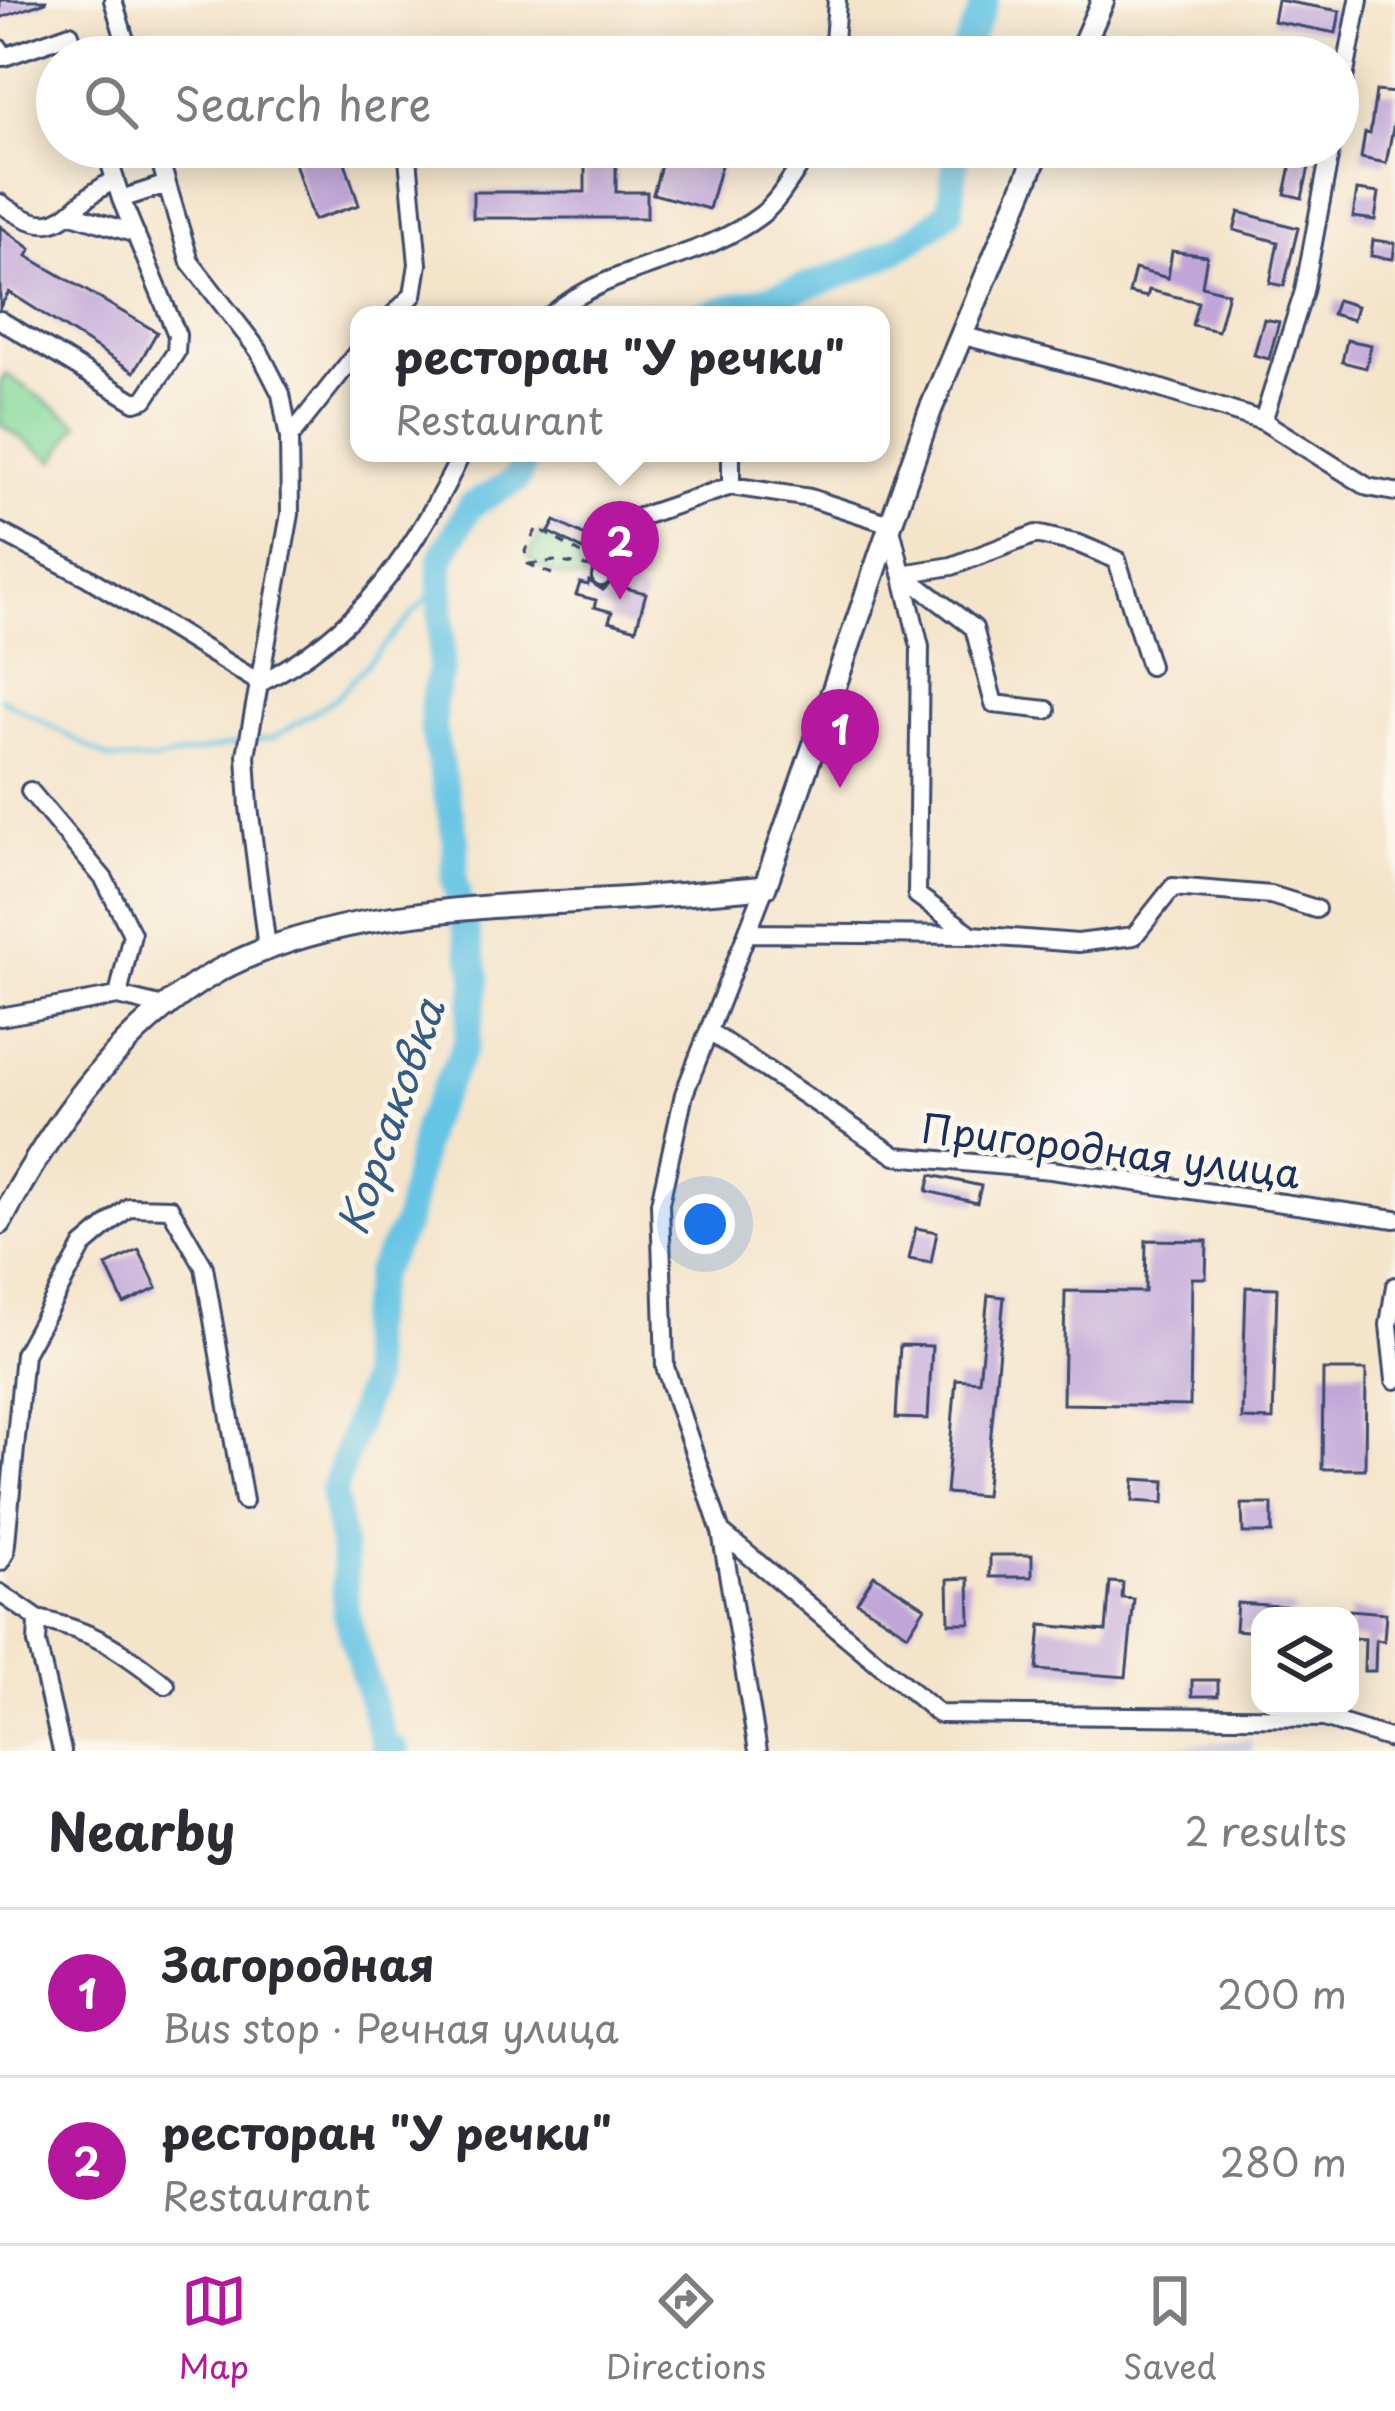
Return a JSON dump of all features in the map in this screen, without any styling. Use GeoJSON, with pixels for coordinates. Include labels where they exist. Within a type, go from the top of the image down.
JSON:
{"type":"FeatureCollection","features":[{"type":"Feature","properties":{"kind":"main road"},"geometry":{"type":"LineString","coordinates":[[1087,36],[1102,0]]}},
{"type":"Feature","properties":{"kind":"main road"},"geometry":{"type":"LineString","coordinates":[[0,1222],[35,1156],[104,1065],[167,1008],[215,973],[267,948],[435,911],[765,887],[890,524],[960,335],[1031,168]]}},
{"type":"Feature","properties":{"kind":"street"},"geometry":{"type":"LineString","coordinates":[[113,0],[124,36]]}},
{"type":"Feature","properties":{"kind":"street"},"geometry":{"type":"LineString","coordinates":[[834,36],[837,0]]}},
{"type":"Feature","properties":{"kind":"street"},"geometry":{"type":"LineString","coordinates":[[1352,36],[1359,0]]}},
{"type":"Feature","properties":{"kind":"street"},"geometry":{"type":"LineString","coordinates":[[0,49],[4,57],[36,46]]}},
{"type":"Feature","properties":{"kind":"street"},"geometry":{"type":"LineString","coordinates":[[0,320],[135,402],[145,399],[176,352],[177,335],[111,168]]}},
{"type":"Feature","properties":{"kind":"street"},"geometry":{"type":"LineString","coordinates":[[162,168],[190,262],[259,351],[280,394],[290,439],[290,514],[250,717],[248,784],[267,948]]}},
{"type":"Feature","properties":{"kind":"street"},"geometry":{"type":"LineString","coordinates":[[402,306],[413,295],[418,264],[409,168]]}},
{"type":"Feature","properties":{"kind":"street"},"geometry":{"type":"LineString","coordinates":[[562,306],[575,295],[650,263],[719,242],[765,212],[795,168]]}},
{"type":"Feature","properties":{"kind":"street"},"geometry":{"type":"LineString","coordinates":[[1263,421],[1304,291],[1327,168]]}},
{"type":"Feature","properties":{"kind":"street"},"geometry":{"type":"LineString","coordinates":[[0,203],[24,221],[47,224],[72,214],[94,190],[115,180]]}},
{"type":"Feature","properties":{"kind":"street"},"geometry":{"type":"LineString","coordinates":[[121,199],[167,184]]}},
{"type":"Feature","properties":{"kind":"street"},"geometry":{"type":"LineString","coordinates":[[72,214],[136,233]]}},
{"type":"Feature","properties":{"kind":"street"},"geometry":{"type":"LineString","coordinates":[[960,335],[1126,378],[1263,421],[1368,488],[1395,492]]}},
{"type":"Feature","properties":{"kind":"street"},"geometry":{"type":"LineString","coordinates":[[290,439],[350,362]]}},
{"type":"Feature","properties":{"kind":"street"},"geometry":{"type":"LineString","coordinates":[[260,683],[302,662],[380,589],[428,524],[458,462]]}},
{"type":"Feature","properties":{"kind":"street"},"geometry":{"type":"LineString","coordinates":[[730,462],[731,486]]}},
{"type":"Feature","properties":{"kind":"street"},"geometry":{"type":"LineString","coordinates":[[598,571],[631,520],[731,486],[810,498],[890,524],[920,647],[916,895],[972,935]]}},
{"type":"Feature","properties":{"kind":"street"},"geometry":{"type":"LineString","coordinates":[[0,532],[87,577],[260,683]]}},
{"type":"Feature","properties":{"kind":"street"},"geometry":{"type":"LineString","coordinates":[[902,574],[952,566],[1036,534],[1078,544],[1118,560],[1150,666]]}},
{"type":"Feature","properties":{"kind":"street"},"geometry":{"type":"LineString","coordinates":[[902,574],[974,628],[994,704],[1047,710]]}},
{"type":"Feature","properties":{"kind":"street"},"geometry":{"type":"LineString","coordinates":[[30,791],[104,879],[132,934],[118,996]]}},
{"type":"Feature","properties":{"kind":"street"},"geometry":{"type":"LineString","coordinates":[[758,1751],[721,1532],[665,1367],[660,1203],[684,1094],[765,887]]}},
{"type":"Feature","properties":{"kind":"street"},"geometry":{"type":"LineString","coordinates":[[749,933],[972,935],[1078,943],[1134,936],[1172,887],[1271,895],[1316,909]]}},
{"type":"Feature","properties":{"kind":"street"},"geometry":{"type":"LineString","coordinates":[[0,1017],[118,996],[167,1008]]}},
{"type":"Feature","properties":{"kind":"street","name":"Пригородная улица"},"geometry":{"type":"LineString","coordinates":[[711,1033],[896,1156],[1051,1170],[1395,1219]]}},
{"type":"Feature","properties":{"kind":"street"},"geometry":{"type":"LineString","coordinates":[[0,1562],[5,1553],[24,1354],[83,1246],[129,1207],[170,1208],[204,1268],[244,1501]]}},
{"type":"Feature","properties":{"kind":"street"},"geometry":{"type":"LineString","coordinates":[[1395,1286],[1388,1324],[1395,1380]]}},
{"type":"Feature","properties":{"kind":"street"},"geometry":{"type":"LineString","coordinates":[[721,1532],[939,1714],[1324,1718],[1395,1740]]}},
{"type":"Feature","properties":{"kind":"street"},"geometry":{"type":"LineString","coordinates":[[0,1593],[38,1619],[82,1628],[113,1645],[166,1685]]}},
{"type":"Feature","properties":{"kind":"street"},"geometry":{"type":"LineString","coordinates":[[38,1619],[37,1643],[62,1751]]}},
{"type":"Feature","properties":{"kind":"path"},"geometry":{"type":"LineString","coordinates":[[527,564],[525,551],[537,528],[587,556],[598,571]]}},
{"type":"Feature","properties":{"kind":"path"},"geometry":{"type":"LineString","coordinates":[[527,564],[555,561],[598,571]]}},
{"type":"Feature","properties":{"kind":"path"},"geometry":{"type":"LineString","coordinates":[[527,564],[551,574]]}},
{"type":"Feature","properties":{"kind":"shaded area"},"geometry":{"type":"Polygon","coordinates":[[[1251,1739],[1253,1751],[1135,1751],[1251,1739]]]}},
{"type":"Feature","properties":{"kind":"green space"},"geometry":{"type":"Polygon","coordinates":[[[6,374],[79,424],[54,461],[0,424],[0,382],[6,374]]]}},
{"type":"Feature","properties":{"kind":"green space"},"geometry":{"type":"Polygon","coordinates":[[[540,533],[596,561],[593,572],[584,580],[576,579],[534,562],[528,557],[540,533]]]}},
{"type":"Feature","properties":{"kind":"building"},"geometry":{"type":"Polygon","coordinates":[[[0,0],[46,0],[46,2],[0,18],[0,0]]]}},
{"type":"Feature","properties":{"kind":"building"},"geometry":{"type":"Polygon","coordinates":[[[1277,0],[1340,11],[1336,33],[1273,21],[1277,0]]]}},
{"type":"Feature","properties":{"kind":"building"},"geometry":{"type":"Polygon","coordinates":[[[1376,91],[1395,93],[1386,163],[1361,158],[1376,91]]]}},
{"type":"Feature","properties":{"kind":"building"},"geometry":{"type":"Polygon","coordinates":[[[297,168],[347,168],[359,205],[313,220],[297,168]]]}},
{"type":"Feature","properties":{"kind":"building"},"geometry":{"type":"Polygon","coordinates":[[[585,168],[616,168],[616,192],[647,192],[647,218],[473,218],[473,192],[585,192],[585,168]]]}},
{"type":"Feature","properties":{"kind":"building"},"geometry":{"type":"Polygon","coordinates":[[[660,168],[720,168],[709,209],[653,194],[660,168]]]}},
{"type":"Feature","properties":{"kind":"building"},"geometry":{"type":"Polygon","coordinates":[[[1291,168],[1309,168],[1302,198],[1285,194],[1291,168]]]}},
{"type":"Feature","properties":{"kind":"building"},"geometry":{"type":"Polygon","coordinates":[[[1357,190],[1379,193],[1375,220],[1353,217],[1357,190]]]}},
{"type":"Feature","properties":{"kind":"building"},"geometry":{"type":"Polygon","coordinates":[[[1239,212],[1298,228],[1284,286],[1270,283],[1278,242],[1234,230],[1239,212]]]}},
{"type":"Feature","properties":{"kind":"building"},"geometry":{"type":"Polygon","coordinates":[[[0,226],[31,249],[27,256],[157,332],[134,372],[9,292],[0,307],[0,226]]]}},
{"type":"Feature","properties":{"kind":"building"},"geometry":{"type":"Polygon","coordinates":[[[1373,240],[1395,243],[1393,259],[1371,256],[1373,240]]]}},
{"type":"Feature","properties":{"kind":"building"},"geometry":{"type":"Polygon","coordinates":[[[1172,251],[1207,256],[1202,286],[1228,293],[1218,331],[1192,325],[1198,302],[1149,290],[1147,297],[1129,293],[1135,269],[1168,278],[1172,251]]]}},
{"type":"Feature","properties":{"kind":"building"},"geometry":{"type":"Polygon","coordinates":[[[1337,300],[1357,306],[1353,320],[1332,314],[1337,300]]]}},
{"type":"Feature","properties":{"kind":"building"},"geometry":{"type":"Polygon","coordinates":[[[1264,319],[1279,322],[1269,359],[1254,355],[1264,319]]]}},
{"type":"Feature","properties":{"kind":"building"},"geometry":{"type":"Polygon","coordinates":[[[1347,340],[1371,345],[1366,368],[1342,362],[1347,340]]]}},
{"type":"Feature","properties":{"kind":"building"},"geometry":{"type":"Polygon","coordinates":[[[555,521],[595,541],[589,553],[549,532],[555,521]]]}},
{"type":"Feature","properties":{"kind":"building"},"geometry":{"type":"Polygon","coordinates":[[[614,579],[627,583],[625,588],[646,593],[636,629],[609,621],[612,612],[594,607],[596,600],[576,595],[580,583],[588,585],[589,581],[603,590],[614,579]]]}},
{"type":"Feature","properties":{"kind":"building"},"geometry":{"type":"Polygon","coordinates":[[[931,1175],[981,1186],[977,1203],[927,1191],[931,1175]]]}},
{"type":"Feature","properties":{"kind":"building"},"geometry":{"type":"Polygon","coordinates":[[[916,1228],[937,1232],[931,1263],[909,1259],[916,1228]]]}},
{"type":"Feature","properties":{"kind":"building"},"geometry":{"type":"Polygon","coordinates":[[[1146,1240],[1207,1241],[1206,1278],[1192,1278],[1190,1406],[1063,1404],[1065,1291],[1145,1292],[1146,1240]]]}},
{"type":"Feature","properties":{"kind":"building"},"geometry":{"type":"Polygon","coordinates":[[[139,1250],[157,1288],[124,1304],[106,1266],[139,1250]]]}},
{"type":"Feature","properties":{"kind":"building"},"geometry":{"type":"Polygon","coordinates":[[[1246,1287],[1277,1288],[1273,1420],[1242,1419],[1246,1287]]]}},
{"type":"Feature","properties":{"kind":"building"},"geometry":{"type":"Polygon","coordinates":[[[988,1295],[1004,1297],[985,1496],[946,1493],[956,1379],[979,1381],[988,1295]]]}},
{"type":"Feature","properties":{"kind":"building"},"geometry":{"type":"Polygon","coordinates":[[[900,1345],[932,1346],[928,1419],[896,1418],[900,1345]]]}},
{"type":"Feature","properties":{"kind":"building"},"geometry":{"type":"Polygon","coordinates":[[[1323,1370],[1366,1370],[1365,1469],[1322,1469],[1323,1370]]]}},
{"type":"Feature","properties":{"kind":"building"},"geometry":{"type":"Polygon","coordinates":[[[1134,1479],[1165,1481],[1164,1503],[1133,1501],[1134,1479]]]}},
{"type":"Feature","properties":{"kind":"building"},"geometry":{"type":"Polygon","coordinates":[[[1242,1504],[1272,1504],[1272,1533],[1243,1533],[1242,1504]]]}},
{"type":"Feature","properties":{"kind":"building"},"geometry":{"type":"Polygon","coordinates":[[[990,1555],[1032,1555],[1032,1577],[990,1577],[990,1555]]]}},
{"type":"Feature","properties":{"kind":"building"},"geometry":{"type":"Polygon","coordinates":[[[874,1575],[925,1607],[908,1634],[857,1602],[874,1575]]]}},
{"type":"Feature","properties":{"kind":"building"},"geometry":{"type":"Polygon","coordinates":[[[969,1578],[970,1623],[949,1623],[948,1579],[969,1578]]]}},
{"type":"Feature","properties":{"kind":"building"},"geometry":{"type":"Polygon","coordinates":[[[1110,1582],[1123,1583],[1122,1598],[1134,1599],[1126,1677],[1037,1670],[1041,1625],[1106,1631],[1110,1582]]]}},
{"type":"Feature","properties":{"kind":"building"},"geometry":{"type":"Polygon","coordinates":[[[1237,1603],[1294,1607],[1251,1607],[1251,1631],[1235,1630],[1237,1603]]]}},
{"type":"Feature","properties":{"kind":"building"},"geometry":{"type":"Polygon","coordinates":[[[1359,1611],[1386,1613],[1384,1641],[1376,1640],[1375,1671],[1364,1671],[1365,1639],[1359,1639],[1359,1611]]]}},
{"type":"Feature","properties":{"kind":"building"},"geometry":{"type":"Polygon","coordinates":[[[1192,1680],[1218,1680],[1218,1696],[1192,1696],[1192,1680]]]}},
{"type":"Feature","properties":{"kind":"waterway","name":"Корсаковка"},"geometry":{"type":"LineString","coordinates":[[971,36],[985,0]]}},
{"type":"Feature","properties":{"kind":"waterway","name":"Корсаковка"},"geometry":{"type":"LineString","coordinates":[[737,306],[865,265],[924,232],[950,210],[955,168]]}},
{"type":"Feature","properties":{"kind":"waterway","name":"Корсаковка"},"geometry":{"type":"LineString","coordinates":[[397,1751],[385,1747],[346,1613],[344,1558],[333,1492],[371,1380],[366,1331],[378,1273],[406,1224],[426,1126],[466,1044],[477,978],[454,881],[456,841],[433,730],[433,701],[441,668],[441,559],[470,506],[516,480],[524,462]]}},
{"type":"Feature","properties":{"kind":"waterway"},"geometry":{"type":"LineString","coordinates":[[252,741],[273,738],[336,698],[428,597],[441,559]]}},
{"type":"Feature","properties":{"kind":"waterway"},"geometry":{"type":"LineString","coordinates":[[0,698],[110,759],[152,761],[240,743]]}},
{"type":"Feature","properties":{"kind":"place","name":"ресторан \"У речки\""},"geometry":{"type":"Point","coordinates":[620,600]}},
{"type":"Feature","properties":{"kind":"place","name":"Загородная"},"geometry":{"type":"Point","coordinates":[840,788]}}]}
